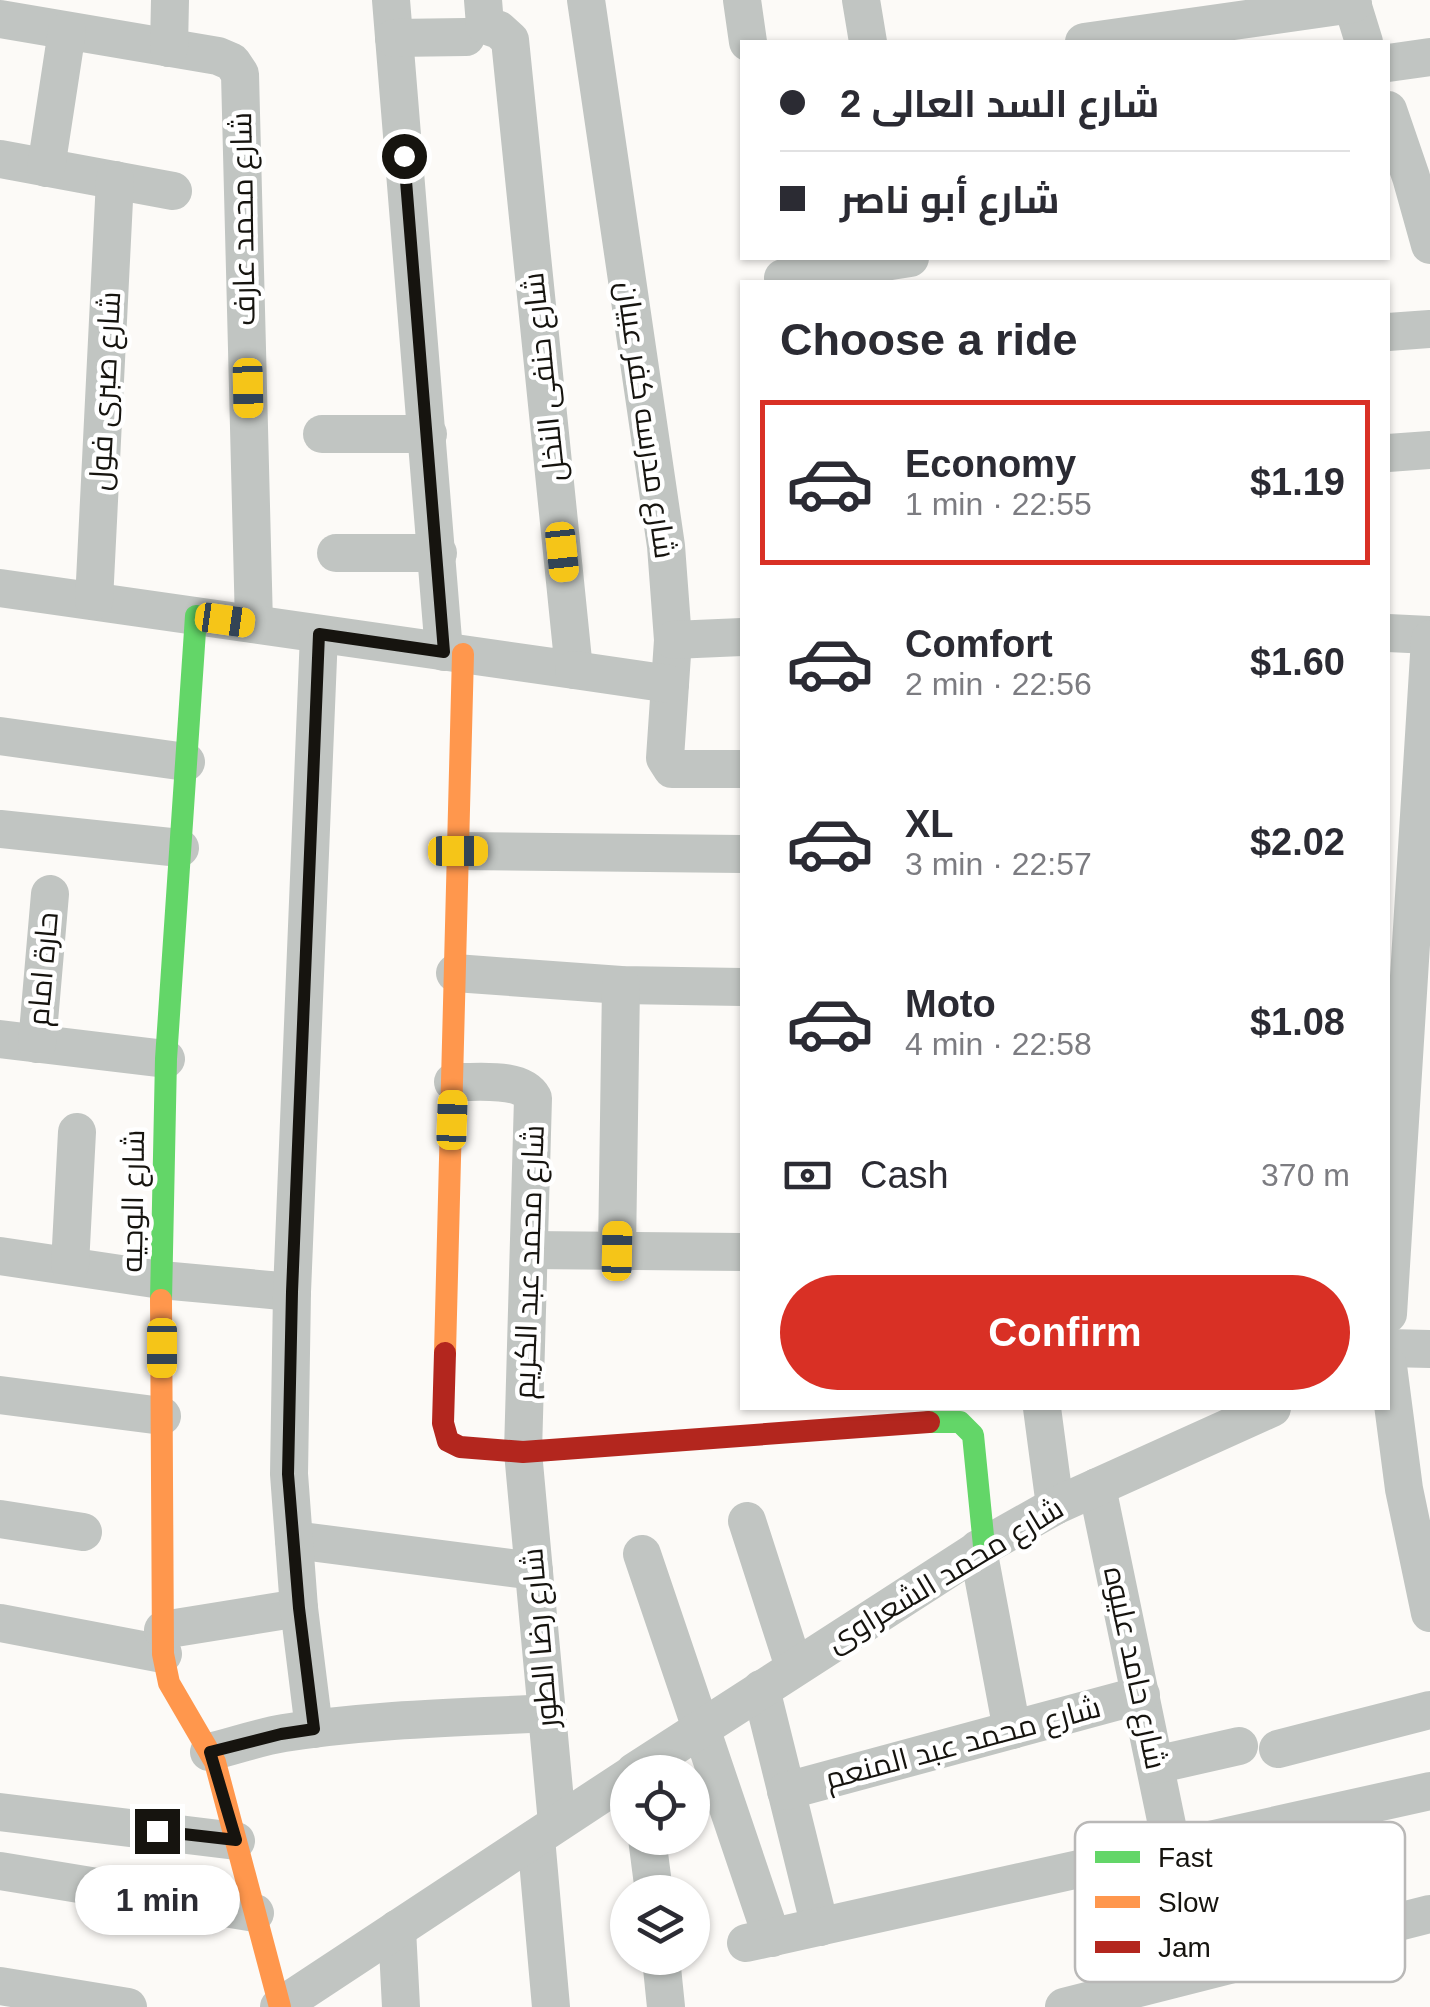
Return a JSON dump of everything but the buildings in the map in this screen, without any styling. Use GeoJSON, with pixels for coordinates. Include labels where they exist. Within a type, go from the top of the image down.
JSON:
{"type":"FeatureCollection","features":[{"type":"Feature","properties":{"kind":"street"},"geometry":{"type":"LineString","coordinates":[[169,48],[170,0]]}},
{"type":"Feature","properties":{"kind":"street"},"geometry":{"type":"LineString","coordinates":[[391,0],[438,553],[454,653],[458,851],[442,1423],[448,1441],[460,1446],[523,1452],[960,1422],[973,1435],[981,1548],[1012,1730]]}},
{"type":"Feature","properties":{"kind":"street","name":"شارع حنفى النخل"},"geometry":{"type":"LineString","coordinates":[[482,0],[485,25],[510,40],[574,670]]}},
{"type":"Feature","properties":{"kind":"street","name":"شارع مدرسه كفر عبيان"},"geometry":{"type":"LineString","coordinates":[[586,0],[666,546],[673,640],[664,752],[672,769],[740,770]]}},
{"type":"Feature","properties":{"kind":"street"},"geometry":{"type":"LineString","coordinates":[[742,0],[748,40]]}},
{"type":"Feature","properties":{"kind":"street"},"geometry":{"type":"LineString","coordinates":[[861,0],[868,40]]}},
{"type":"Feature","properties":{"kind":"street"},"geometry":{"type":"LineString","coordinates":[[1097,40],[1352,2],[1363,40]]}},
{"type":"Feature","properties":{"kind":"street","name":"شارع محمد عارف"},"geometry":{"type":"LineString","coordinates":[[0,18],[225,58],[240,74],[254,624]]}},
{"type":"Feature","properties":{"kind":"street"},"geometry":{"type":"LineString","coordinates":[[46,168],[67,31]]}},
{"type":"Feature","properties":{"kind":"street"},"geometry":{"type":"LineString","coordinates":[[394,38],[466,37]]}},
{"type":"Feature","properties":{"kind":"street"},"geometry":{"type":"LineString","coordinates":[[1390,63],[1430,57]]}},
{"type":"Feature","properties":{"kind":"street"},"geometry":{"type":"LineString","coordinates":[[1390,123],[1399,179],[1428,229]]}},
{"type":"Feature","properties":{"kind":"street"},"geometry":{"type":"LineString","coordinates":[[0,159],[173,191]]}},
{"type":"Feature","properties":{"kind":"street","name":"شارع صبرى فول"},"geometry":{"type":"LineString","coordinates":[[94,601],[116,180]]}},
{"type":"Feature","properties":{"kind":"street"},"geometry":{"type":"LineString","coordinates":[[782,273],[886,260]]}},
{"type":"Feature","properties":{"kind":"street"},"geometry":{"type":"LineString","coordinates":[[1390,332],[1430,329]]}},
{"type":"Feature","properties":{"kind":"street"},"geometry":{"type":"LineString","coordinates":[[322,434],[428,434]]}},
{"type":"Feature","properties":{"kind":"street"},"geometry":{"type":"LineString","coordinates":[[1390,453],[1430,450]]}},
{"type":"Feature","properties":{"kind":"street"},"geometry":{"type":"LineString","coordinates":[[336,553],[438,553]]}},
{"type":"Feature","properties":{"kind":"street"},"geometry":{"type":"LineString","coordinates":[[0,588],[670,684]]}},
{"type":"Feature","properties":{"kind":"street","name":"شارع الوجيه"},"geometry":{"type":"LineString","coordinates":[[196,616],[166,1059],[161,1280],[163,1642],[169,1682],[210,1752],[280,2007]]}},
{"type":"Feature","properties":{"kind":"street"},"geometry":{"type":"LineString","coordinates":[[314,1729],[288,1474],[319,634]]}},
{"type":"Feature","properties":{"kind":"street"},"geometry":{"type":"LineString","coordinates":[[1390,634],[1430,652],[1426,775],[1396,998],[1390,1235]]}},
{"type":"Feature","properties":{"kind":"street"},"geometry":{"type":"LineString","coordinates":[[673,640],[740,637]]}},
{"type":"Feature","properties":{"kind":"street"},"geometry":{"type":"LineString","coordinates":[[0,736],[186,762]]}},
{"type":"Feature","properties":{"kind":"street"},"geometry":{"type":"LineString","coordinates":[[0,829],[180,848]]}},
{"type":"Feature","properties":{"kind":"street"},"geometry":{"type":"LineString","coordinates":[[458,851],[740,854]]}},
{"type":"Feature","properties":{"kind":"street","name":"حارة امام"},"geometry":{"type":"LineString","coordinates":[[18,1041],[50,894]]}},
{"type":"Feature","properties":{"kind":"street"},"geometry":{"type":"LineString","coordinates":[[456,973],[621,984],[740,986]]}},
{"type":"Feature","properties":{"kind":"street"},"geometry":{"type":"LineString","coordinates":[[617,1251],[621,984]]}},
{"type":"Feature","properties":{"kind":"street"},"geometry":{"type":"LineString","coordinates":[[18,1041],[166,1059]]}},
{"type":"Feature","properties":{"kind":"street","name":"شارع محمد عبد الكريم"},"geometry":{"type":"LineString","coordinates":[[453,1082],[519,1085],[530,1091],[533,1098],[523,1452]]}},
{"type":"Feature","properties":{"kind":"street"},"geometry":{"type":"LineString","coordinates":[[70,1265],[78,1132]]}},
{"type":"Feature","properties":{"kind":"street"},"geometry":{"type":"LineString","coordinates":[[530,1250],[740,1252]]}},
{"type":"Feature","properties":{"kind":"street"},"geometry":{"type":"LineString","coordinates":[[0,1256],[161,1280],[292,1292]]}},
{"type":"Feature","properties":{"kind":"street"},"geometry":{"type":"LineString","coordinates":[[1390,1348],[1430,1349]]}},
{"type":"Feature","properties":{"kind":"street"},"geometry":{"type":"LineString","coordinates":[[1390,1381],[1404,1489],[1428,1592]]}},
{"type":"Feature","properties":{"kind":"street"},"geometry":{"type":"LineString","coordinates":[[0,1395],[162,1416]]}},
{"type":"Feature","properties":{"kind":"street"},"geometry":{"type":"LineString","coordinates":[[1042,1410],[1055,1506]]}},
{"type":"Feature","properties":{"kind":"street","name":"شارع محمد الشعراوى"},"geometry":{"type":"LineString","coordinates":[[663,1755],[981,1548],[1055,1506],[1098,1487],[1207,1422],[1263,1410]]}},
{"type":"Feature","properties":{"kind":"street","name":"شارع رضا الطور"},"geometry":{"type":"LineString","coordinates":[[523,1452],[547,1713],[546,1831],[552,2007]]}},
{"type":"Feature","properties":{"kind":"street","name":"شارع حامد عليوه"},"geometry":{"type":"LineString","coordinates":[[1098,1487],[1166,1822]]}},
{"type":"Feature","properties":{"kind":"street"},"geometry":{"type":"LineString","coordinates":[[0,1520],[82,1532]]}},
{"type":"Feature","properties":{"kind":"street"},"geometry":{"type":"LineString","coordinates":[[747,1521],[794,1667]]}},
{"type":"Feature","properties":{"kind":"street"},"geometry":{"type":"LineString","coordinates":[[294,1540],[534,1571]]}},
{"type":"Feature","properties":{"kind":"street"},"geometry":{"type":"LineString","coordinates":[[642,1554],[700,1730],[759,1941],[1075,1871]]}},
{"type":"Feature","properties":{"kind":"street"},"geometry":{"type":"LineString","coordinates":[[0,1623],[163,1642],[299,1608]]}},
{"type":"Feature","properties":{"kind":"street"},"geometry":{"type":"LineString","coordinates":[[760,1689],[820,1927]]}},
{"type":"Feature","properties":{"kind":"street","name":"شارع محمد عبد المنعم"},"geometry":{"type":"LineString","coordinates":[[786,1791],[1140,1695]]}},
{"type":"Feature","properties":{"kind":"street"},"geometry":{"type":"LineString","coordinates":[[1278,1750],[1430,1710]]}},
{"type":"Feature","properties":{"kind":"street"},"geometry":{"type":"LineString","coordinates":[[210,1752],[314,1729],[547,1713]]}},
{"type":"Feature","properties":{"kind":"street"},"geometry":{"type":"LineString","coordinates":[[1155,1765],[1239,1746]]}},
{"type":"Feature","properties":{"kind":"street","name":"شارع محمد الشعراوى"},"geometry":{"type":"LineString","coordinates":[[280,2007],[610,1790]]}},
{"type":"Feature","properties":{"kind":"street"},"geometry":{"type":"LineString","coordinates":[[1294,1822],[1430,1791]]}},
{"type":"Feature","properties":{"kind":"street"},"geometry":{"type":"LineString","coordinates":[[0,1812],[236,1840]]}},
{"type":"Feature","properties":{"kind":"street"},"geometry":{"type":"LineString","coordinates":[[0,1871],[255,1913]]}},
{"type":"Feature","properties":{"kind":"street"},"geometry":{"type":"LineString","coordinates":[[1405,1920],[1430,1914]]}},
{"type":"Feature","properties":{"kind":"street"},"geometry":{"type":"LineString","coordinates":[[398,1929],[401,2007]]}},
{"type":"Feature","properties":{"kind":"street"},"geometry":{"type":"LineString","coordinates":[[663,1975],[666,2007]]}},
{"type":"Feature","properties":{"kind":"street"},"geometry":{"type":"LineString","coordinates":[[1064,2007],[1162,1982]]}},
{"type":"Feature","properties":{"kind":"street"},"geometry":{"type":"LineString","coordinates":[[0,1986],[128,2007]]}},
{"type":"Feature","properties":{"kind":"traffic: fast"},"geometry":{"type":"LineString","coordinates":[[161,1300],[166,1059],[196,616]]}},
{"type":"Feature","properties":{"kind":"traffic: fast"},"geometry":{"type":"LineString","coordinates":[[929,1422],[960,1422],[973,1435],[984,1546]]}},
{"type":"Feature","properties":{"kind":"traffic: slow"},"geometry":{"type":"LineString","coordinates":[[445,1353],[463,654]]}},
{"type":"Feature","properties":{"kind":"traffic: slow"},"geometry":{"type":"LineString","coordinates":[[161,1300],[163,1654],[169,1683],[215,1762],[280,2007]]}},
{"type":"Feature","properties":{"kind":"traffic: jam"},"geometry":{"type":"LineString","coordinates":[[445,1353],[443,1423],[448,1441],[460,1447],[523,1452],[929,1422]]}},
{"type":"Feature","properties":{"kind":"route"},"geometry":{"type":"LineString","coordinates":[[157,1831],[236,1840],[210,1752],[314,1729],[288,1474],[319,634],[444,652],[404,156]]}}]}
